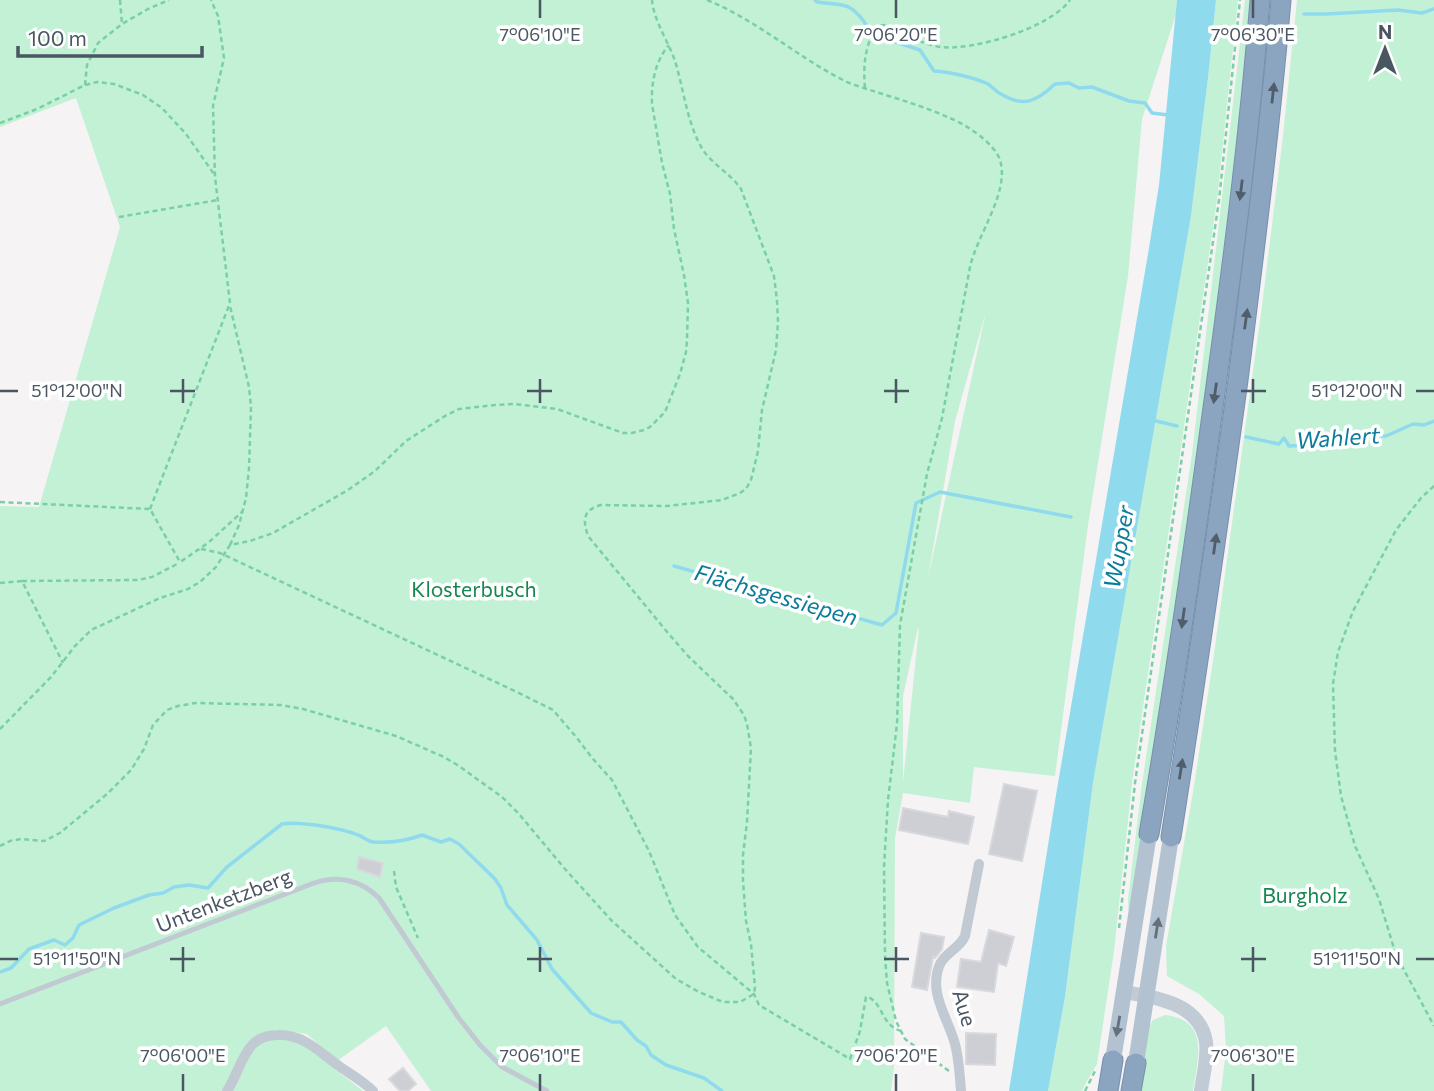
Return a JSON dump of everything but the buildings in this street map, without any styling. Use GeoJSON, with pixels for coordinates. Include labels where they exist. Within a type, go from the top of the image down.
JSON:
{"type":"FeatureCollection","features":[{"type":"Feature","properties":{"kind":"highway"},"geometry":{"type":"LineString","coordinates":[[1149,834],[1180,641],[1227,301],[1261,0]]}},
{"type":"Feature","properties":{"kind":"highway"},"geometry":{"type":"LineString","coordinates":[[1171,837],[1201,644],[1238,373],[1268,134],[1281,0]]}},
{"type":"Feature","properties":{"kind":"highway"},"geometry":{"type":"LineString","coordinates":[[1105,1062],[1108,1091]]}},
{"type":"Feature","properties":{"kind":"highway"},"geometry":{"type":"LineString","coordinates":[[1131,1091],[1136,1063]]}},
{"type":"Feature","properties":{"kind":"main road"},"geometry":{"type":"LineString","coordinates":[[1105,1062],[1124,992],[1149,834]]}},
{"type":"Feature","properties":{"kind":"main road"},"geometry":{"type":"LineString","coordinates":[[1136,1063],[1171,837]]}},
{"type":"Feature","properties":{"kind":"main road"},"geometry":{"type":"LineString","coordinates":[[1124,992],[1164,1000],[1182,1008],[1194,1018],[1206,1044],[1201,1091]]}},
{"type":"Feature","properties":{"kind":"street","name":"Aue"},"geometry":{"type":"LineString","coordinates":[[961,1087],[956,1046],[938,1000],[937,983],[940,963],[965,936],[979,864]]}},
{"type":"Feature","properties":{"kind":"street"},"geometry":{"type":"LineString","coordinates":[[227,1091],[254,1042],[274,1035],[301,1038],[373,1091]]}},
{"type":"Feature","properties":{"kind":"lane","name":"Untenketzberg"},"geometry":{"type":"LineString","coordinates":[[0,1004],[324,880],[337,879],[366,887],[379,898],[420,959]]}},
{"type":"Feature","properties":{"kind":"lane"},"geometry":{"type":"LineString","coordinates":[[420,959],[458,1017],[495,1061],[547,1091]]}},
{"type":"Feature","properties":{"kind":"path"},"geometry":{"type":"LineString","coordinates":[[120,0],[122,24]]}},
{"type":"Feature","properties":{"kind":"path"},"geometry":{"type":"LineString","coordinates":[[85,85],[86,66],[98,43],[122,24],[169,0]]}},
{"type":"Feature","properties":{"kind":"path"},"geometry":{"type":"LineString","coordinates":[[0,729],[29,701],[91,630],[160,598],[188,589],[213,571],[230,545],[243,511],[250,460],[251,396],[230,303],[215,177],[213,106],[223,58],[218,16],[211,0]]}},
{"type":"Feature","properties":{"kind":"path"},"geometry":{"type":"LineString","coordinates":[[652,0],[653,11],[676,65],[696,137],[704,151],[741,189],[774,276],[778,322],[776,350],[762,410],[756,467],[746,489],[732,497],[706,502],[667,506],[601,505],[588,511],[584,524],[588,536],[668,633],[733,699],[744,715],[751,748],[743,881],[754,994]]}},
{"type":"Feature","properties":{"kind":"path"},"geometry":{"type":"LineString","coordinates":[[707,0],[743,17],[845,81],[939,113],[968,126],[993,148],[1000,159],[997,198],[970,267],[942,418],[927,474],[900,625],[897,724],[884,867],[885,956],[893,1012],[905,1039],[947,1070],[961,1087]]}},
{"type":"Feature","properties":{"kind":"path"},"geometry":{"type":"LineString","coordinates":[[865,88],[867,44],[875,27],[884,25],[919,41],[941,47],[974,46],[1055,16],[1070,0]]}},
{"type":"Feature","properties":{"kind":"path"},"geometry":{"type":"LineString","coordinates":[[1118,939],[1135,783],[1219,200],[1240,0]]}},
{"type":"Feature","properties":{"kind":"path"},"geometry":{"type":"LineString","coordinates":[[230,545],[273,533],[348,490],[375,471],[406,441],[459,409],[495,405],[546,407],[623,433],[650,427],[665,412],[684,362],[688,322],[684,275],[652,104],[655,70],[668,45]]}},
{"type":"Feature","properties":{"kind":"path"},"geometry":{"type":"LineString","coordinates":[[0,123],[37,109],[85,85],[97,82],[114,84],[152,100],[170,116],[186,134],[215,177]]}},
{"type":"Feature","properties":{"kind":"path"},"geometry":{"type":"LineString","coordinates":[[118,217],[218,200]]}},
{"type":"Feature","properties":{"kind":"path"},"geometry":{"type":"LineString","coordinates":[[150,509],[230,303]]}},
{"type":"Feature","properties":{"kind":"path"},"geometry":{"type":"LineString","coordinates":[[1434,486],[1396,530],[1353,611],[1338,652],[1333,684],[1335,751],[1341,796],[1355,846],[1379,899],[1396,955],[1434,1026]]}},
{"type":"Feature","properties":{"kind":"path"},"geometry":{"type":"LineString","coordinates":[[0,502],[150,509]]}},
{"type":"Feature","properties":{"kind":"path"},"geometry":{"type":"LineString","coordinates":[[150,509],[180,562]]}},
{"type":"Feature","properties":{"kind":"path"},"geometry":{"type":"LineString","coordinates":[[0,583],[152,578],[201,549],[243,511]]}},
{"type":"Feature","properties":{"kind":"path"},"geometry":{"type":"LineString","coordinates":[[201,549],[224,555],[553,710],[612,780],[649,851],[679,921],[698,947],[754,994],[759,1005],[850,1059],[860,1031],[866,998],[874,999],[888,1023],[901,1031]]}},
{"type":"Feature","properties":{"kind":"path"},"geometry":{"type":"LineString","coordinates":[[22,581],[63,663]]}},
{"type":"Feature","properties":{"kind":"path"},"geometry":{"type":"LineString","coordinates":[[0,846],[21,839],[44,841],[60,833],[131,770],[144,749],[153,724],[167,710],[195,703],[281,705],[396,736],[459,766],[509,804],[611,920],[676,979],[723,1002],[740,1002],[754,994]]}},
{"type":"Feature","properties":{"kind":"path"},"geometry":{"type":"LineString","coordinates":[[394,871],[396,887],[416,932],[420,959]]}},
{"type":"Feature","properties":{"kind":"path"},"geometry":{"type":"LineString","coordinates":[[1085,1091],[1105,1062]]}},
{"type":"Feature","properties":{"kind":"green space","name":"Klosterbusch"},"geometry":{"type":"Polygon","coordinates":[[[0,0],[1177,0],[1176,14],[1142,119],[1128,276],[1088,525],[1055,776],[974,767],[970,803],[903,793],[895,838],[894,1067],[891,1091],[431,1091],[386,1026],[337,1061],[307,1034],[288,1031],[254,1040],[223,1091],[0,1091],[0,506],[39,507],[120,227],[76,98],[0,127],[0,0]],[[985,316],[955,421],[928,578],[985,316]],[[919,628],[903,696],[903,782],[919,628]]]}},
{"type":"Feature","properties":{"kind":"green space"},"geometry":{"type":"Polygon","coordinates":[[[1216,0],[1238,0],[1217,200],[1132,783],[1114,951],[1097,1064],[1082,1091],[1048,1091],[1065,997],[1093,783],[1191,216],[1216,0]]]}},
{"type":"Feature","properties":{"kind":"green space"},"geometry":{"type":"Polygon","coordinates":[[[1245,0],[1253,0],[1250,39],[1219,300],[1129,919],[1128,900],[1142,784],[1192,454],[1245,0]]]}},
{"type":"Feature","properties":{"kind":"green space","name":"Burgholz"},"geometry":{"type":"Polygon","coordinates":[[[1297,0],[1434,0],[1434,1091],[1221,1091],[1226,1050],[1224,1016],[1199,994],[1167,976],[1166,946],[1213,661],[1262,306],[1297,0]]]}},
{"type":"Feature","properties":{"kind":"green space"},"geometry":{"type":"Polygon","coordinates":[[[1165,1015],[1179,1018],[1189,1024],[1195,1033],[1198,1054],[1193,1091],[1138,1091],[1147,1031],[1153,1020],[1165,1015]]]}},
{"type":"Feature","properties":{"kind":"green space"},"geometry":{"type":"Polygon","coordinates":[[[273,1038],[300,1042],[363,1091],[231,1091],[244,1062],[258,1044],[273,1038]]]}},
{"type":"Feature","properties":{"kind":"water","name":"Wupper"},"geometry":{"type":"Polygon","coordinates":[[[1177,0],[1216,0],[1191,216],[1093,783],[1065,997],[1048,1091],[1009,1091],[1159,185],[1177,0]]]}},
{"type":"Feature","properties":{"kind":"waterway"},"geometry":{"type":"LineString","coordinates":[[815,0],[847,6],[857,13],[868,27]]}},
{"type":"Feature","properties":{"kind":"waterway"},"geometry":{"type":"LineString","coordinates":[[1304,14],[1398,10],[1422,13],[1434,9]]}},
{"type":"Feature","properties":{"kind":"waterway"},"geometry":{"type":"LineString","coordinates":[[877,36],[920,50],[934,71],[982,81],[1017,101],[1030,101],[1055,84],[1069,83],[1079,88],[1092,87],[1129,101],[1145,103],[1152,113],[1168,115]]}},
{"type":"Feature","properties":{"kind":"waterway","name":"Wahlert"},"geometry":{"type":"LineString","coordinates":[[1152,420],[1177,426]]}},
{"type":"Feature","properties":{"kind":"waterway","name":"Wahlert"},"geometry":{"type":"LineString","coordinates":[[1246,437],[1279,444],[1284,438],[1289,446],[1307,445],[1343,434],[1386,436],[1413,424],[1424,425],[1434,421]]}},
{"type":"Feature","properties":{"kind":"waterway","name":"Flächsgessiepen"},"geometry":{"type":"LineString","coordinates":[[674,566],[882,625],[896,613],[916,503],[940,492],[1071,517]]}},
{"type":"Feature","properties":{"kind":"waterway"},"geometry":{"type":"LineString","coordinates":[[0,972],[11,968],[29,949],[54,940],[65,945],[73,938],[79,925],[114,908],[174,887],[189,885],[208,888],[227,867],[282,824],[299,823],[331,828],[351,832],[373,842],[398,841],[422,835],[441,842],[450,839],[459,844],[495,879],[507,905],[537,940],[552,969],[591,1013],[612,1022],[621,1022],[646,1046],[651,1055],[666,1065],[704,1078],[722,1091]]}}]}
